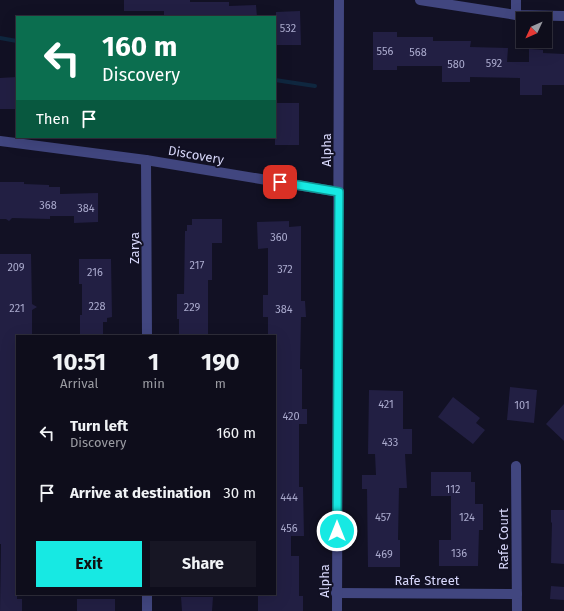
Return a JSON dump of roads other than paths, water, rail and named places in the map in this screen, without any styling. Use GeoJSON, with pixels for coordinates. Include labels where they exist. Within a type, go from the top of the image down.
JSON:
{"type":"FeatureCollection","features":[{"type":"Feature","properties":{"kind":"street","name":"Alpha"},"geometry":{"type":"LineString","coordinates":[[336,611],[339,0]]}},
{"type":"Feature","properties":{"kind":"street"},"geometry":{"type":"LineString","coordinates":[[420,0],[516,14]]}},
{"type":"Feature","properties":{"kind":"street"},"geometry":{"type":"LineString","coordinates":[[516,0],[516,12]]}},
{"type":"Feature","properties":{"kind":"street"},"geometry":{"type":"LineString","coordinates":[[552,16],[564,16]]}},
{"type":"Feature","properties":{"kind":"street","name":"Discovery"},"geometry":{"type":"LineString","coordinates":[[0,141],[146,160],[339,192]]}},
{"type":"Feature","properties":{"kind":"street","name":"Zarya"},"geometry":{"type":"LineString","coordinates":[[146,160],[147,335]]}},
{"type":"Feature","properties":{"kind":"street","name":"Rafe Court"},"geometry":{"type":"LineString","coordinates":[[516,466],[517,611]]}},
{"type":"Feature","properties":{"kind":"street","name":"Rafe Street"},"geometry":{"type":"LineString","coordinates":[[336,593],[517,594]]}},
{"type":"Feature","properties":{"kind":"street"},"geometry":{"type":"LineString","coordinates":[[147,595],[147,611]]}},
{"type":"Feature","properties":{"kind":"waterway"},"geometry":{"type":"LineString","coordinates":[[0,38],[16,41]]}},
{"type":"Feature","properties":{"kind":"waterway"},"geometry":{"type":"LineString","coordinates":[[276,80],[315,86]]}}]}
